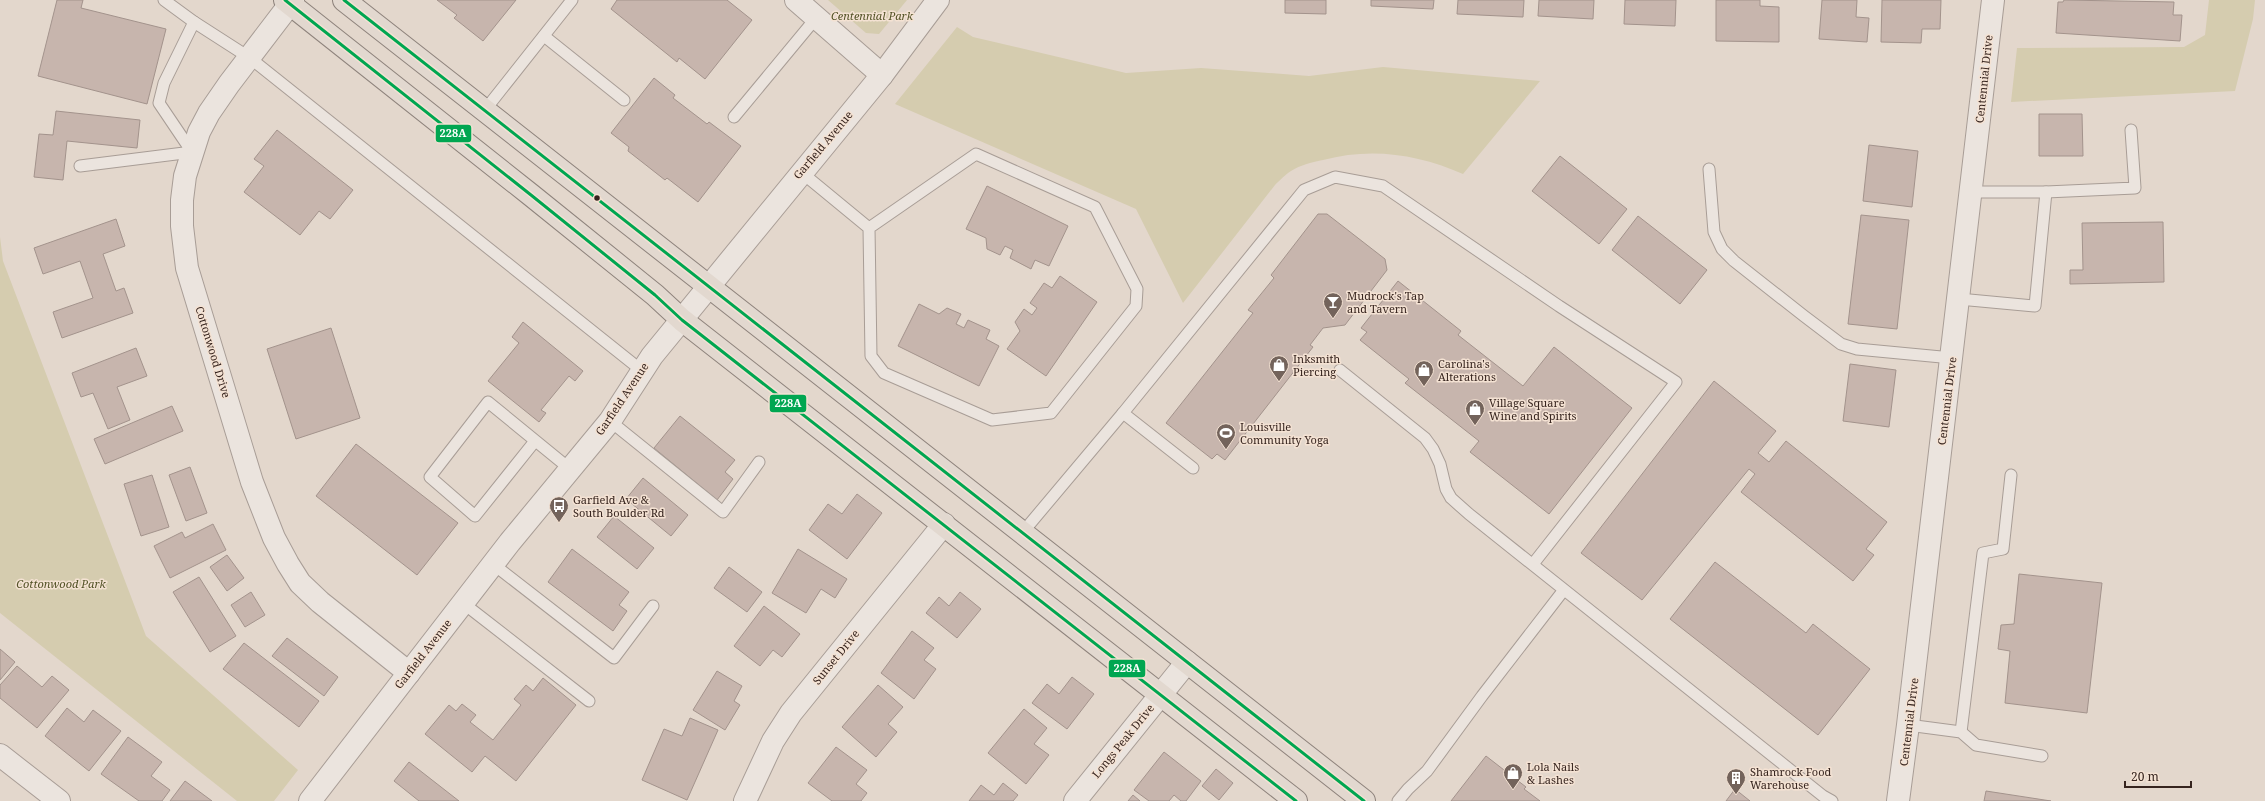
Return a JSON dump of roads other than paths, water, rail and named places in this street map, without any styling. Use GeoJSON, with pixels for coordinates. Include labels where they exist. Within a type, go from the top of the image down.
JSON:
{"type":"FeatureCollection","features":[{"type":"Feature","properties":{"kind":"main road"},"geometry":{"type":"LineString","coordinates":[[344,0],[1364,801]]}},
{"type":"Feature","properties":{"kind":"main road"},"geometry":{"type":"LineString","coordinates":[[289,1],[618,265],[682,320],[1296,801]]}},
{"type":"Feature","properties":{"kind":"street"},"geometry":{"type":"LineString","coordinates":[[796,0],[882,75]]}},
{"type":"Feature","properties":{"kind":"street","name":"Garfield Avenue"},"geometry":{"type":"LineString","coordinates":[[310,801],[493,564],[610,421],[641,370],[710,287],[801,172],[882,75],[938,0]]}},
{"type":"Feature","properties":{"kind":"street","name":"Centennial Drive"},"geometry":{"type":"LineString","coordinates":[[1898,801],[1952,358],[1993,0]]}},
{"type":"Feature","properties":{"kind":"street","name":"Cottonwood Drive"},"geometry":{"type":"LineString","coordinates":[[289,1],[250,58],[209,113],[192,152],[185,176],[182,200],[182,226],[188,268],[252,482],[274,538],[300,583],[320,602],[409,673]]}},
{"type":"Feature","properties":{"kind":"street","name":"Sunset Drive"},"geometry":{"type":"LineString","coordinates":[[745,801],[773,741],[791,713],[944,524]]}},
{"type":"Feature","properties":{"kind":"street","name":"Longs Peak Drive"},"geometry":{"type":"LineString","coordinates":[[1075,801],[1187,662]]}},
{"type":"Feature","properties":{"kind":"street"},"geometry":{"type":"LineString","coordinates":[[0,755],[59,801]]}},
{"type":"Feature","properties":{"kind":"lane"},"geometry":{"type":"LineString","coordinates":[[164,0],[194,22],[250,58],[641,370]]}},
{"type":"Feature","properties":{"kind":"lane"},"geometry":{"type":"LineString","coordinates":[[485,110],[572,0]]}},
{"type":"Feature","properties":{"kind":"lane"},"geometry":{"type":"LineString","coordinates":[[734,117],[816,18]]}},
{"type":"Feature","properties":{"kind":"lane"},"geometry":{"type":"LineString","coordinates":[[80,166],[192,152],[159,103],[164,83],[194,22]]}},
{"type":"Feature","properties":{"kind":"lane"},"geometry":{"type":"LineString","coordinates":[[544,36],[624,100]]}},
{"type":"Feature","properties":{"kind":"lane"},"geometry":{"type":"LineString","coordinates":[[1971,192],[2046,192],[2135,188],[2131,130]]}},
{"type":"Feature","properties":{"kind":"lane"},"geometry":{"type":"LineString","coordinates":[[801,172],[869,228],[871,356],[884,373],[992,420],[1051,413],[1136,306],[1137,289],[1095,207],[976,154],[869,228]]}},
{"type":"Feature","properties":{"kind":"lane"},"geometry":{"type":"LineString","coordinates":[[1709,169],[1714,232],[1722,248],[1734,261],[1798,311],[1841,344],[1857,349],[1952,358]]}},
{"type":"Feature","properties":{"kind":"lane"},"geometry":{"type":"LineString","coordinates":[[1023,532],[1123,413],[1304,190],[1335,177],[1383,186],[1559,306],[1676,382],[1532,564]]}},
{"type":"Feature","properties":{"kind":"lane"},"geometry":{"type":"LineString","coordinates":[[1958,299],[2035,306],[2046,192]]}},
{"type":"Feature","properties":{"kind":"lane"},"geometry":{"type":"LineString","coordinates":[[1340,370],[1425,438],[1433,448],[1440,464],[1446,489],[1451,498],[1563,591],[1823,796],[1832,801]]}},
{"type":"Feature","properties":{"kind":"lane"},"geometry":{"type":"LineString","coordinates":[[535,441],[475,516],[430,477],[488,402],[570,469]]}},
{"type":"Feature","properties":{"kind":"lane"},"geometry":{"type":"LineString","coordinates":[[1123,413],[1193,468]]}},
{"type":"Feature","properties":{"kind":"lane"},"geometry":{"type":"LineString","coordinates":[[610,421],[723,512],[759,462]]}},
{"type":"Feature","properties":{"kind":"lane"},"geometry":{"type":"LineString","coordinates":[[1961,732],[1982,553],[2002,549],[2011,474]]}},
{"type":"Feature","properties":{"kind":"lane"},"geometry":{"type":"LineString","coordinates":[[493,564],[614,658],[654,606]]}},
{"type":"Feature","properties":{"kind":"lane"},"geometry":{"type":"LineString","coordinates":[[1398,801],[1408,789],[1427,772],[1482,696],[1563,591]]}},
{"type":"Feature","properties":{"kind":"lane"},"geometry":{"type":"LineString","coordinates":[[463,603],[589,701]]}},
{"type":"Feature","properties":{"kind":"lane"},"geometry":{"type":"LineString","coordinates":[[1908,725],[1961,732],[1976,745],[2042,756]]}},
{"type":"Feature","properties":{"kind":"place","name":"Mudrock's Tap and Tavern"},"geometry":{"type":"Point","coordinates":[1333,319]}},
{"type":"Feature","properties":{"kind":"place","name":"Inksmith Piercing"},"geometry":{"type":"Point","coordinates":[1279,382]}},
{"type":"Feature","properties":{"kind":"place","name":"Carolina's Alterations"},"geometry":{"type":"Point","coordinates":[1424,387]}},
{"type":"Feature","properties":{"kind":"place","name":"Village Square Wine and Spirits"},"geometry":{"type":"Point","coordinates":[1475,426]}},
{"type":"Feature","properties":{"kind":"place","name":"Louisville Community Yoga"},"geometry":{"type":"Point","coordinates":[1226,450]}},
{"type":"Feature","properties":{"kind":"place","name":"Garfield Ave & South Boulder Rd"},"geometry":{"type":"Point","coordinates":[559,523]}},
{"type":"Feature","properties":{"kind":"place","name":"Lola Nails & Lashes"},"geometry":{"type":"Point","coordinates":[1513,790]}},
{"type":"Feature","properties":{"kind":"place","name":"Shamrock Food Warehouse"},"geometry":{"type":"Point","coordinates":[1736,795]}},
{"type":"Feature","properties":{"kind":"park label","name":"Centennial Park"},"geometry":{"type":"Point","coordinates":[872,16]}},
{"type":"Feature","properties":{"kind":"park label","name":"Cottonwood Park"},"geometry":{"type":"Point","coordinates":[61,584]}}]}
